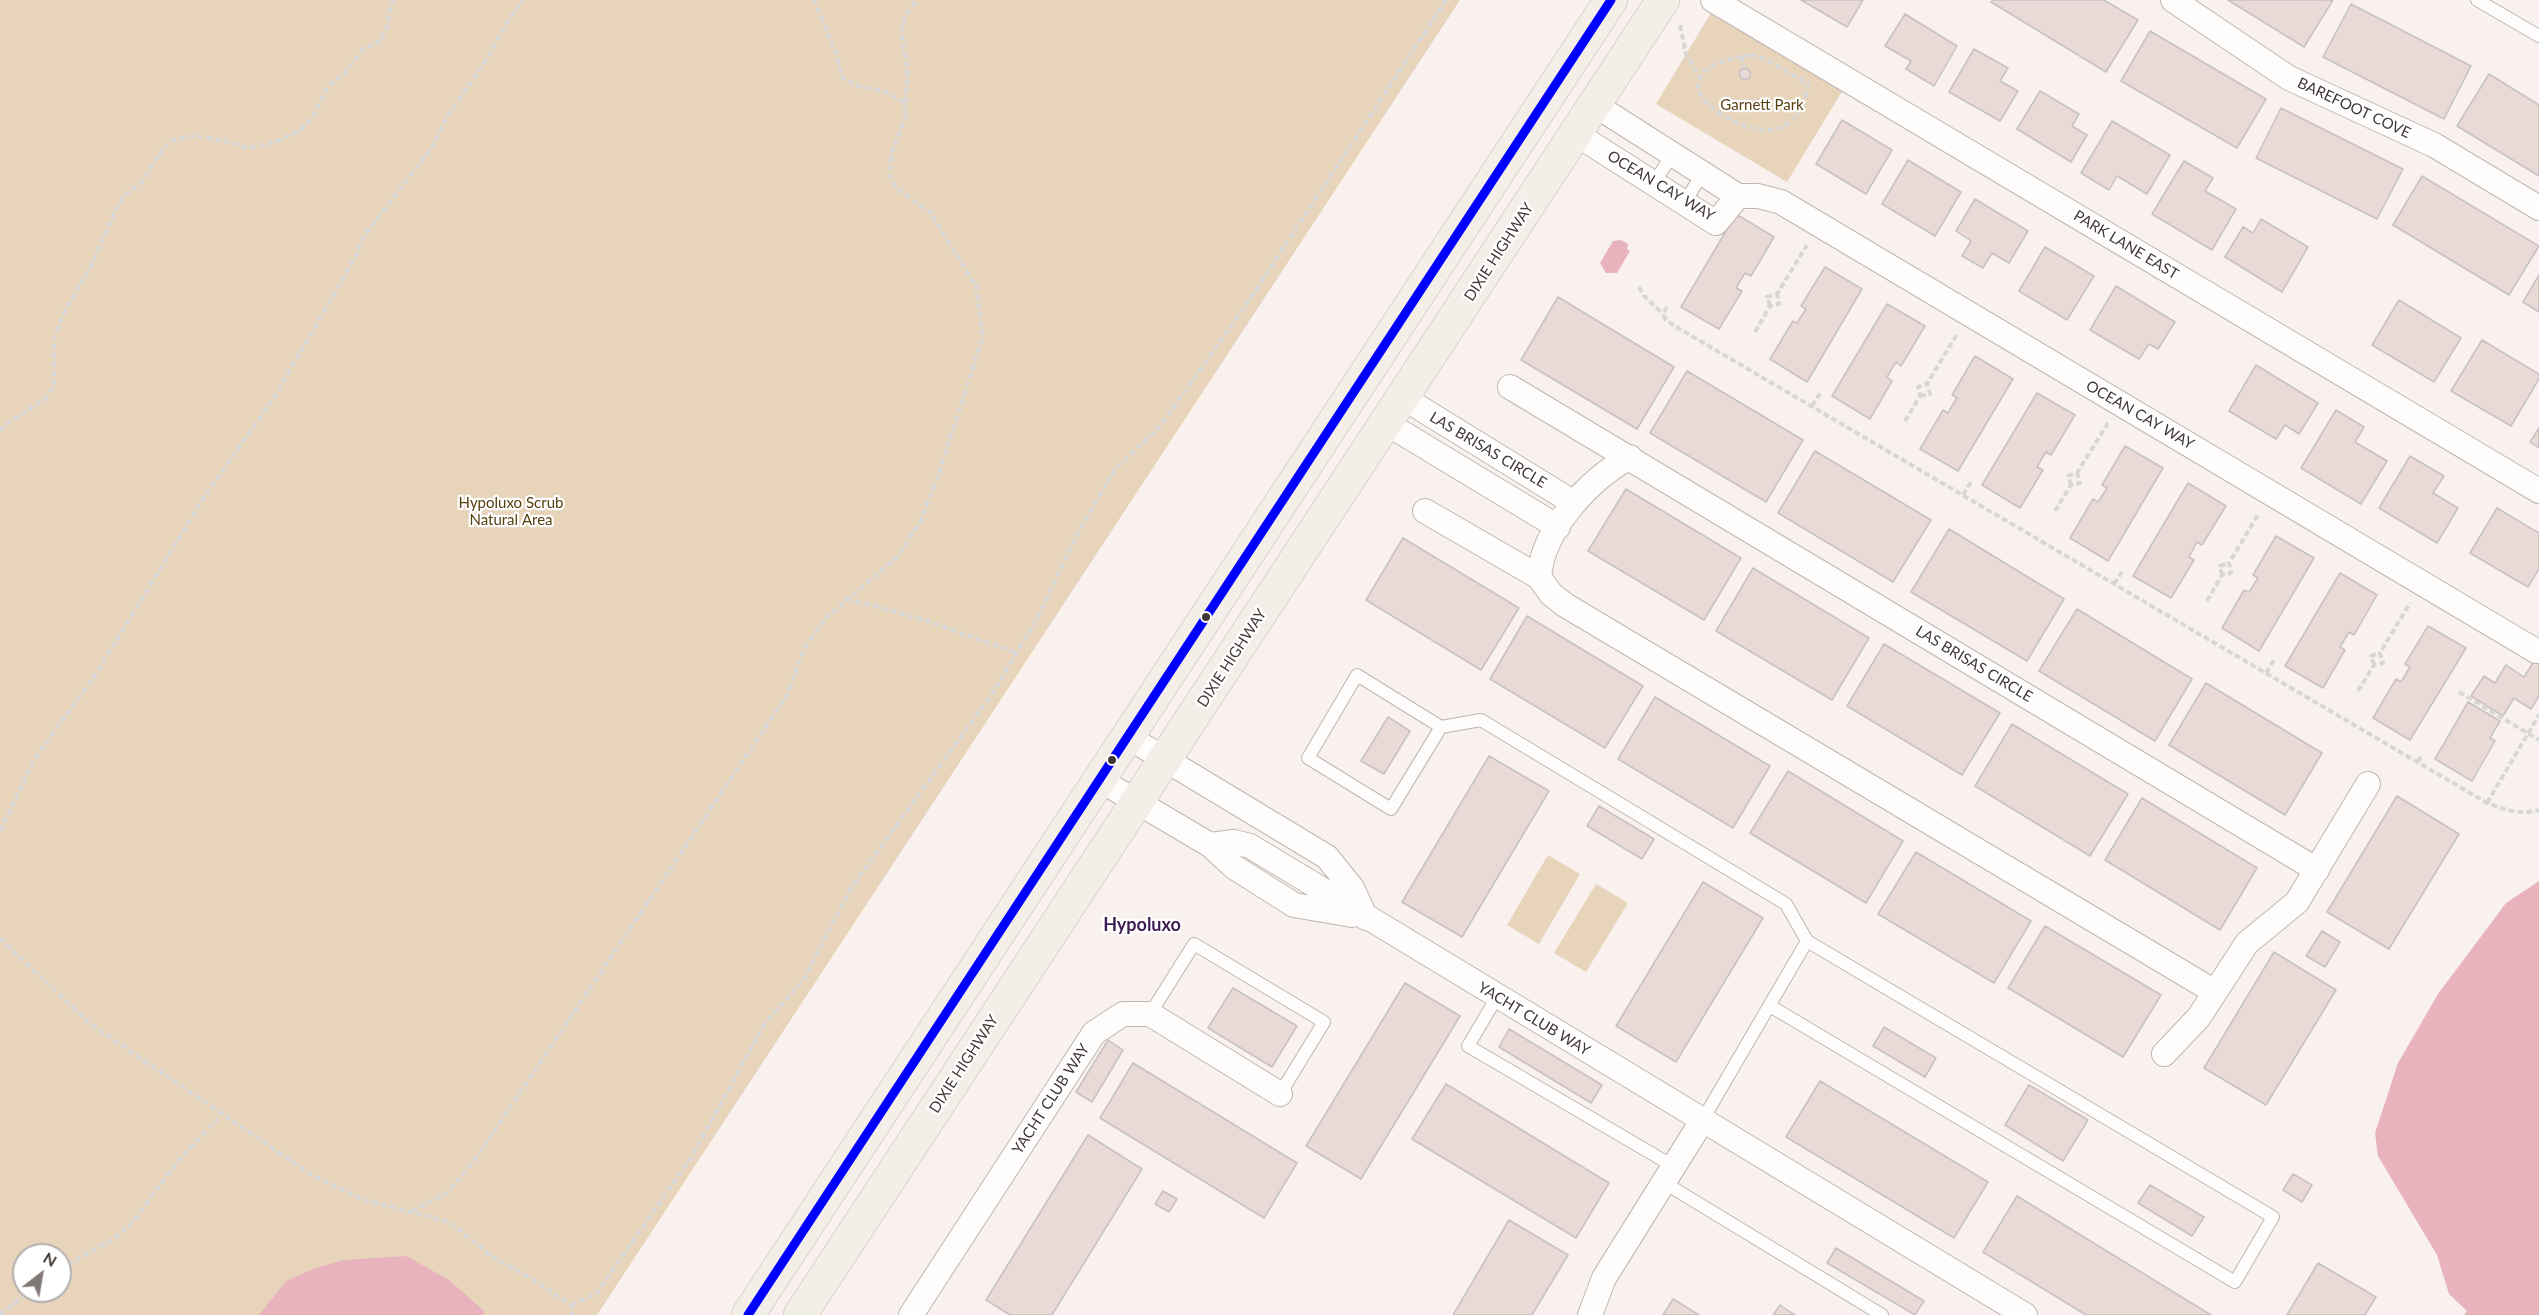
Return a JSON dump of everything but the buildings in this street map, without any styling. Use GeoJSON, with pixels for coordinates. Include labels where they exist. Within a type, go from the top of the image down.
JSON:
{"type":"FeatureCollection","features":[{"type":"Feature","properties":{"kind":"main road"},"geometry":{"type":"LineString","coordinates":[[748,1315],[1611,0]]}},
{"type":"Feature","properties":{"kind":"main road","name":"DIXIE HIGHWAY"},"geometry":{"type":"LineString","coordinates":[[800,1315],[1595,105],[1672,10]]}},
{"type":"Feature","properties":{"kind":"street","name":"PARK LANE EAST"},"geometry":{"type":"LineString","coordinates":[[1713,0],[2539,491]]}},
{"type":"Feature","properties":{"kind":"street","name":"BAREFOOT COVE"},"geometry":{"type":"LineString","coordinates":[[2173,0],[2289,78],[2434,145],[2539,208]]}},
{"type":"Feature","properties":{"kind":"street","name":"OCEAN CAY WAY"},"geometry":{"type":"LineString","coordinates":[[1595,105],[1738,196],[1758,196],[1781,202],[2536,651]]}},
{"type":"Feature","properties":{"kind":"street","name":"OCEAN CAY WAY"},"geometry":{"type":"LineString","coordinates":[[1576,134],[1716,223],[1738,196]]}},
{"type":"Feature","properties":{"kind":"street","name":"LAS BRISAS CIRCLE"},"geometry":{"type":"LineString","coordinates":[[1510,387],[2317,870]]}},
{"type":"Feature","properties":{"kind":"street","name":"LAS BRISAS CIRCLE"},"geometry":{"type":"LineString","coordinates":[[1394,410],[1513,482],[1574,503]]}},
{"type":"Feature","properties":{"kind":"street"},"geometry":{"type":"LineString","coordinates":[[1539,577],[1541,558],[1574,503],[1597,480],[1630,458]]}},
{"type":"Feature","properties":{"kind":"street","name":"LAS BRISAS CIRCLE"},"geometry":{"type":"LineString","coordinates":[[1513,482],[1558,527]]}},
{"type":"Feature","properties":{"kind":"street"},"geometry":{"type":"LineString","coordinates":[[1425,512],[1539,577],[1551,594],[1564,605],[2216,992]]}},
{"type":"Feature","properties":{"kind":"street"},"geometry":{"type":"LineString","coordinates":[[1128,737],[1327,857],[1352,888],[1366,918]]}},
{"type":"Feature","properties":{"kind":"street","name":"YACHT CLUB WAY"},"geometry":{"type":"LineString","coordinates":[[1100,780],[1210,845],[1234,867],[1294,905],[1366,918]]}},
{"type":"Feature","properties":{"kind":"street"},"geometry":{"type":"LineString","coordinates":[[2164,1054],[2199,1017],[2247,943],[2297,902],[2368,784]]}},
{"type":"Feature","properties":{"kind":"street"},"geometry":{"type":"LineString","coordinates":[[1255,881],[1290,834]]}},
{"type":"Feature","properties":{"kind":"street","name":"YACHT CLUB WAY"},"geometry":{"type":"LineString","coordinates":[[1210,845],[1234,842],[1250,846],[2025,1315]]}},
{"type":"Feature","properties":{"kind":"street","name":"YACHT CLUB WAY"},"geometry":{"type":"LineString","coordinates":[[911,1315],[1094,1033],[1123,1014],[1150,1014]]}},
{"type":"Feature","properties":{"kind":"street"},"geometry":{"type":"LineString","coordinates":[[1150,1014],[1280,1094]]}},
{"type":"Feature","properties":{"kind":"street"},"geometry":{"type":"LineString","coordinates":[[1590,1315],[1604,1278],[1702,1121]]}},
{"type":"Feature","properties":{"kind":"lane"},"geometry":{"type":"LineString","coordinates":[[2477,0],[2539,36]]}},
{"type":"Feature","properties":{"kind":"lane"},"geometry":{"type":"LineString","coordinates":[[1654,183],[1672,155]]}},
{"type":"Feature","properties":{"kind":"lane"},"geometry":{"type":"LineString","coordinates":[[1684,202],[1702,174]]}},
{"type":"Feature","properties":{"kind":"lane"},"geometry":{"type":"LineString","coordinates":[[1441,727],[1391,809],[1308,758],[1357,675],[1441,727],[1481,720],[1786,904],[1808,941],[2273,1217],[2235,1282],[1770,1006]]}},
{"type":"Feature","properties":{"kind":"lane"},"geometry":{"type":"LineString","coordinates":[[1702,1121],[1808,941]]}},
{"type":"Feature","properties":{"kind":"lane"},"geometry":{"type":"LineString","coordinates":[[1150,1014],[1194,945],[1324,1022],[1280,1094]]}},
{"type":"Feature","properties":{"kind":"lane"},"geometry":{"type":"LineString","coordinates":[[1497,997],[1468,1046],[1882,1315]]}},
{"type":"Feature","properties":{"kind":"path"},"geometry":{"type":"LineString","coordinates":[[0,431],[46,398],[54,385],[54,341],[62,316],[91,266],[124,195],[141,183],[156,163],[164,147],[175,139],[196,136],[248,148],[275,142],[301,130],[314,115],[328,86],[346,72],[363,49],[380,40],[386,30],[393,0]]}},
{"type":"Feature","properties":{"kind":"path"},"geometry":{"type":"LineString","coordinates":[[0,831],[35,758],[94,677],[203,499],[275,396],[356,256],[364,236],[433,146],[447,116],[482,67],[508,21],[523,0]]}},
{"type":"Feature","properties":{"kind":"path"},"geometry":{"type":"LineString","coordinates":[[814,0],[837,56],[842,77],[858,86],[884,91],[905,103]]}},
{"type":"Feature","properties":{"kind":"path"},"geometry":{"type":"LineString","coordinates":[[412,1211],[447,1193],[474,1161],[788,695],[804,648],[826,618],[898,556],[920,522],[942,465],[983,337],[976,286],[930,212],[897,189],[889,176],[892,152],[905,118],[908,71],[901,26],[907,11],[917,0]]}},
{"type":"Feature","properties":{"kind":"path"},"geometry":{"type":"LineString","coordinates":[[572,1305],[596,1294],[691,1158],[753,1041],[765,1023],[803,981],[851,888],[994,691],[1039,615],[1101,490],[1115,469],[1158,429],[1246,305],[1446,0]]}},
{"type":"Feature","properties":{"kind":"path"},"geometry":{"type":"LineString","coordinates":[[1672,10],[1686,54],[1701,79]]}},
{"type":"Feature","properties":{"kind":"path"},"geometry":{"type":"LineString","coordinates":[[1751,55],[1765,59],[1808,84],[1802,107],[1784,126],[1766,132],[1749,129],[1730,120],[1710,106],[1700,94],[1698,88],[1701,79],[1718,63],[1732,57],[1742,56],[1751,55]]}},
{"type":"Feature","properties":{"kind":"path"},"geometry":{"type":"LineString","coordinates":[[1742,56],[1744,68]]}},
{"type":"Feature","properties":{"kind":"path"},"geometry":{"type":"LineString","coordinates":[[1755,332],[1770,306],[1779,304],[1777,294],[1807,244]]}},
{"type":"Feature","properties":{"kind":"path"},"geometry":{"type":"LineString","coordinates":[[1639,287],[1644,296],[1673,325],[2487,803],[2526,814],[2539,810]]}},
{"type":"Feature","properties":{"kind":"path"},"geometry":{"type":"LineString","coordinates":[[1770,306],[1767,297],[1777,294]]}},
{"type":"Feature","properties":{"kind":"path"},"geometry":{"type":"LineString","coordinates":[[1663,314],[1667,307]]}},
{"type":"Feature","properties":{"kind":"path"},"geometry":{"type":"LineString","coordinates":[[1905,421],[1920,396],[1918,387],[1927,384],[1957,334]]}},
{"type":"Feature","properties":{"kind":"path"},"geometry":{"type":"LineString","coordinates":[[1920,396],[1930,394],[1927,384]]}},
{"type":"Feature","properties":{"kind":"path"},"geometry":{"type":"LineString","coordinates":[[1812,406],[1821,392]]}},
{"type":"Feature","properties":{"kind":"path"},"geometry":{"type":"LineString","coordinates":[[2055,511],[2071,485],[2080,483],[2078,473],[2108,423]]}},
{"type":"Feature","properties":{"kind":"path"},"geometry":{"type":"LineString","coordinates":[[2071,485],[2068,476],[2078,473]]}},
{"type":"Feature","properties":{"kind":"path"},"geometry":{"type":"LineString","coordinates":[[1963,495],[1971,482]]}},
{"type":"Feature","properties":{"kind":"path"},"geometry":{"type":"LineString","coordinates":[[2207,601],[2222,575],[2220,566],[2229,563],[2259,513]]}},
{"type":"Feature","properties":{"kind":"path"},"geometry":{"type":"LineString","coordinates":[[2222,575],[2231,573],[2229,563]]}},
{"type":"Feature","properties":{"kind":"path"},"geometry":{"type":"LineString","coordinates":[[2114,584],[2122,572]]}},
{"type":"Feature","properties":{"kind":"path"},"geometry":{"type":"LineString","coordinates":[[847,599],[919,618],[1017,652]]}},
{"type":"Feature","properties":{"kind":"path"},"geometry":{"type":"LineString","coordinates":[[2374,665],[2371,656],[2380,654],[2411,603]]}},
{"type":"Feature","properties":{"kind":"path"},"geometry":{"type":"LineString","coordinates":[[2358,691],[2374,665],[2383,663],[2380,654]]}},
{"type":"Feature","properties":{"kind":"path"},"geometry":{"type":"LineString","coordinates":[[2266,673],[2274,660]]}},
{"type":"Feature","properties":{"kind":"path"},"geometry":{"type":"LineString","coordinates":[[2459,692],[2539,740]]}},
{"type":"Feature","properties":{"kind":"path"},"geometry":{"type":"LineString","coordinates":[[2487,803],[2539,716]]}},
{"type":"Feature","properties":{"kind":"path"},"geometry":{"type":"LineString","coordinates":[[2418,762],[2422,754]]}},
{"type":"Feature","properties":{"kind":"path"},"geometry":{"type":"LineString","coordinates":[[0,938],[89,1023],[312,1175],[362,1199],[448,1222],[494,1258],[558,1294],[572,1305],[573,1315]]}},
{"type":"Feature","properties":{"kind":"path"},"geometry":{"type":"LineString","coordinates":[[72,1262],[113,1239],[131,1224],[178,1161],[222,1114]]}},
{"type":"Feature","properties":{"kind":"path"},"geometry":{"type":"LineString","coordinates":[[0,1314],[15,1303]]}},
{"type":"Feature","properties":{"kind":"green space","name":"Hypoluxo Scrub Natural Area"},"geometry":{"type":"Polygon","coordinates":[[[0,0],[1460,0],[597,1315],[0,1315],[0,0]]]}},
{"type":"Feature","properties":{"kind":"green space","name":"Garnett Park"},"geometry":{"type":"Polygon","coordinates":[[[1711,13],[1843,90],[1787,182],[1656,104],[1711,13]]]}},
{"type":"Feature","properties":{"kind":"green space"},"geometry":{"type":"Polygon","coordinates":[[[1548,855],[1580,874],[1539,944],[1507,925],[1548,855]]]}},
{"type":"Feature","properties":{"kind":"green space"},"geometry":{"type":"Polygon","coordinates":[[[1596,884],[1628,903],[1586,972],[1554,953],[1596,884]]]}},
{"type":"Feature","properties":{"kind":"shaded area"},"geometry":{"type":"Polygon","coordinates":[[[1621,240],[1628,244],[1627,249],[1630,251],[1617,273],[1606,273],[1600,263],[1613,241],[1621,240]]]}},
{"type":"Feature","properties":{"kind":"shaded area"},"geometry":{"type":"Polygon","coordinates":[[[2539,881],[2539,1315],[2464,1315],[2467,1311],[2449,1294],[2437,1255],[2378,1156],[2375,1133],[2398,1063],[2438,994],[2506,903],[2539,881]]]}},
{"type":"Feature","properties":{"kind":"shaded area"},"geometry":{"type":"Polygon","coordinates":[[[406,1256],[449,1280],[484,1311],[483,1315],[259,1315],[286,1281],[316,1268],[344,1260],[406,1256]]]}},
{"type":"Feature","properties":{"kind":"transit line"},"geometry":{"type":"LineString","coordinates":[[748,1315],[1611,0]]}},
{"type":"Feature","properties":{"kind":"district","name":"Hypoluxo"},"geometry":{"type":"Point","coordinates":[1142,925]}}]}
